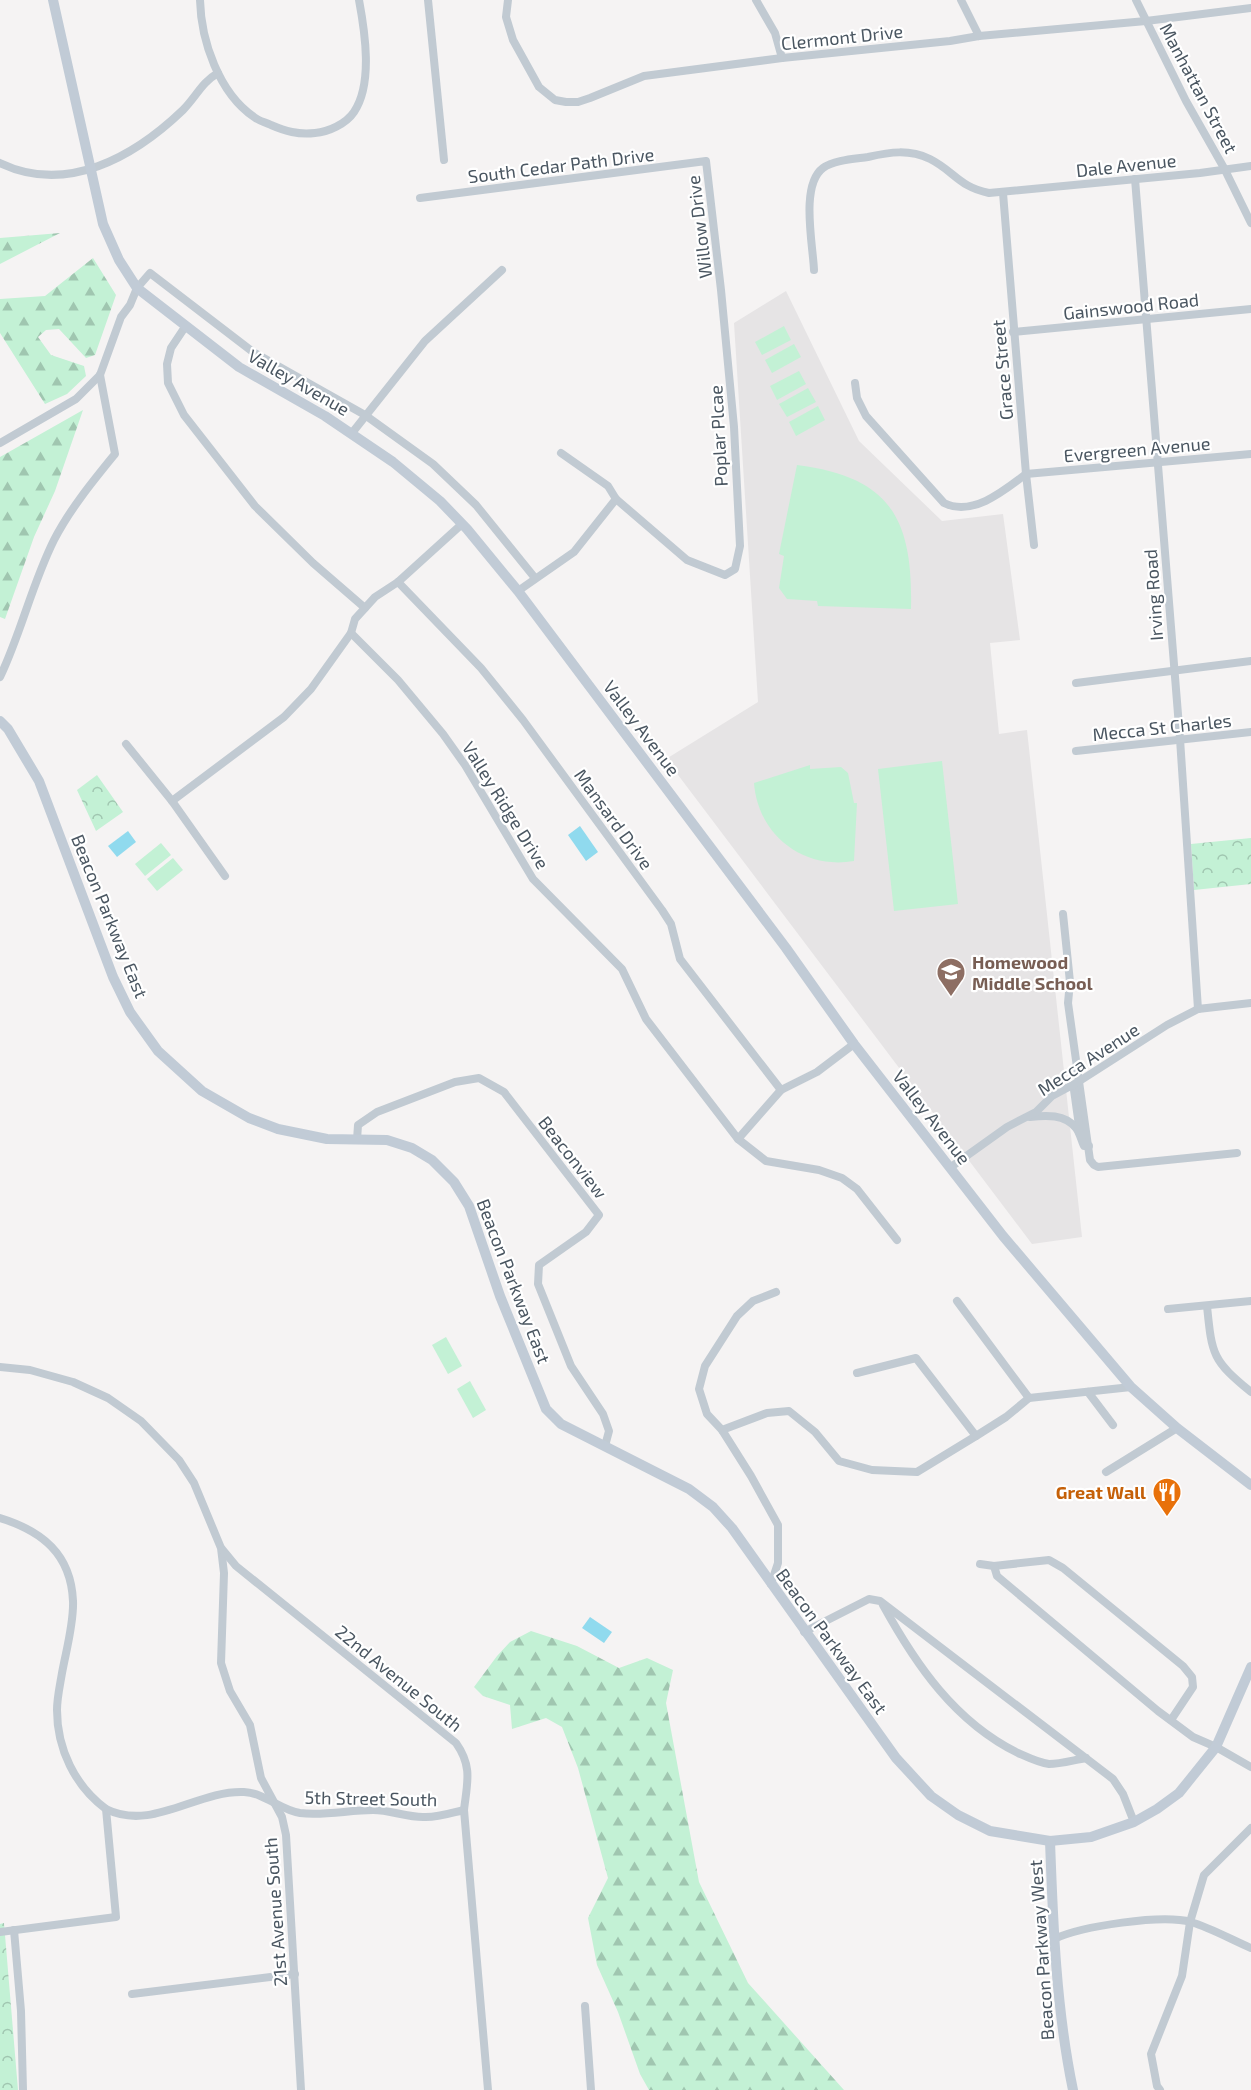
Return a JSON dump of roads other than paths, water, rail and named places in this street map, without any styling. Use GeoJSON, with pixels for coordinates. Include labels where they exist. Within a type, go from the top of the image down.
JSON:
{"type":"FeatureCollection","features":[{"type":"Feature","properties":{"kind":"street","name":"Valley Avenue"},"geometry":{"type":"LineString","coordinates":[[53,0],[103,225],[119,260],[137,288],[239,367],[352,433],[415,480],[462,524],[518,591],[786,948],[854,1044],[1003,1236],[1131,1387],[1177,1428],[1251,1485]]}},
{"type":"Feature","properties":{"kind":"street"},"geometry":{"type":"LineString","coordinates":[[200,0],[200,16],[218,74],[234,98],[254,117],[288,133],[308,134],[326,132],[354,113],[364,88],[366,69],[363,21],[358,0]]}},
{"type":"Feature","properties":{"kind":"street"},"geometry":{"type":"LineString","coordinates":[[428,0],[444,160]]}},
{"type":"Feature","properties":{"kind":"street","name":"Clermont Drive"},"geometry":{"type":"LineString","coordinates":[[508,0],[506,17],[513,40],[539,87],[555,100],[578,102],[644,76],[782,58],[1251,8]]}},
{"type":"Feature","properties":{"kind":"street"},"geometry":{"type":"LineString","coordinates":[[756,0],[775,33],[782,58]]}},
{"type":"Feature","properties":{"kind":"street"},"geometry":{"type":"LineString","coordinates":[[961,0],[979,36]]}},
{"type":"Feature","properties":{"kind":"street","name":"Manhattan Street"},"geometry":{"type":"LineString","coordinates":[[1136,0],[1186,101],[1224,168],[1251,223]]}},
{"type":"Feature","properties":{"kind":"street"},"geometry":{"type":"LineString","coordinates":[[0,163],[32,174],[55,175],[90,170],[127,154],[155,136],[185,108],[207,80],[218,74]]}},
{"type":"Feature","properties":{"kind":"street","name":"Dale Avenue"},"geometry":{"type":"LineString","coordinates":[[814,270],[808,203],[816,176],[824,168],[895,151],[914,152],[932,160],[968,187],[989,193],[1251,166]]}},
{"type":"Feature","properties":{"kind":"street","name":"South Cedar Path Drive"},"geometry":{"type":"LineString","coordinates":[[420,198],[706,161]]}},
{"type":"Feature","properties":{"kind":"street","name":"Willow Drive"},"geometry":{"type":"LineString","coordinates":[[706,161],[721,290]]}},
{"type":"Feature","properties":{"kind":"street","name":"Irving Road"},"geometry":{"type":"LineString","coordinates":[[1135,178],[1159,462],[1198,1008]]}},
{"type":"Feature","properties":{"kind":"street","name":"Grace Street"},"geometry":{"type":"LineString","coordinates":[[1003,193],[1013,332],[1035,545]]}},
{"type":"Feature","properties":{"kind":"street"},"geometry":{"type":"LineString","coordinates":[[352,433],[425,341],[502,270]]}},
{"type":"Feature","properties":{"kind":"street"},"geometry":{"type":"LineString","coordinates":[[0,443],[76,399],[100,375],[121,317],[130,305],[137,288],[150,273],[253,352],[364,415],[441,472],[476,505],[535,578]]}},
{"type":"Feature","properties":{"kind":"street","name":"Poplar Plcae"},"geometry":{"type":"LineString","coordinates":[[616,499],[687,560],[725,575],[735,569],[740,546],[734,427],[721,290]]}},
{"type":"Feature","properties":{"kind":"street","name":"Gainswood Road"},"geometry":{"type":"LineString","coordinates":[[1013,332],[1251,309]]}},
{"type":"Feature","properties":{"kind":"street"},"geometry":{"type":"LineString","coordinates":[[185,327],[171,348],[167,363],[168,383],[184,415],[255,506],[313,563],[365,608]]}},
{"type":"Feature","properties":{"kind":"street"},"geometry":{"type":"LineString","coordinates":[[0,677],[55,539],[88,486],[115,454],[100,375]]}},
{"type":"Feature","properties":{"kind":"street"},"geometry":{"type":"LineString","coordinates":[[855,383],[857,398],[866,416],[944,503],[955,508],[966,508],[1003,491],[1026,474]]}},
{"type":"Feature","properties":{"kind":"street"},"geometry":{"type":"LineString","coordinates":[[518,591],[574,552],[616,499],[608,486],[561,453]]}},
{"type":"Feature","properties":{"kind":"street","name":"Evergreen Avenue"},"geometry":{"type":"LineString","coordinates":[[1026,474],[1251,454]]}},
{"type":"Feature","properties":{"kind":"street"},"geometry":{"type":"LineString","coordinates":[[172,801],[284,717],[311,689],[351,633],[356,619],[375,597],[398,582],[462,524]]}},
{"type":"Feature","properties":{"kind":"street","name":"Mansard Drive"},"geometry":{"type":"LineString","coordinates":[[398,582],[481,668],[523,720],[663,910],[671,924],[680,959],[782,1090]]}},
{"type":"Feature","properties":{"kind":"street","name":"Valley Ridge Drive"},"geometry":{"type":"LineString","coordinates":[[351,633],[398,680],[443,734],[465,765],[533,879],[622,969],[646,1018],[738,1139],[766,1161],[819,1170],[842,1178],[857,1190],[897,1240]]}},
{"type":"Feature","properties":{"kind":"street"},"geometry":{"type":"LineString","coordinates":[[1076,683],[1251,661]]}},
{"type":"Feature","properties":{"kind":"street","name":"Beacon Parkway East"},"geometry":{"type":"LineString","coordinates":[[0,721],[8,729],[39,781],[113,977],[130,1012],[158,1051],[202,1091],[249,1118],[278,1129],[327,1139],[387,1140],[412,1148],[432,1160],[454,1182],[469,1206],[500,1296],[546,1409],[561,1424],[689,1489],[713,1507],[732,1528],[896,1758],[930,1796],[958,1815],[990,1830],[1050,1841]]}},
{"type":"Feature","properties":{"kind":"street","name":"Mecca St Charles"},"geometry":{"type":"LineString","coordinates":[[1076,751],[1251,732]]}},
{"type":"Feature","properties":{"kind":"street"},"geometry":{"type":"LineString","coordinates":[[126,744],[172,801],[225,876]]}},
{"type":"Feature","properties":{"kind":"street"},"geometry":{"type":"LineString","coordinates":[[1063,914],[1070,982],[1068,1002],[1078,1083],[1074,1090],[1090,1160],[1098,1167],[1237,1153]]}},
{"type":"Feature","properties":{"kind":"street","name":"Mecca Avenue"},"geometry":{"type":"LineString","coordinates":[[951,1167],[1007,1127],[1036,1112],[1052,1096],[1078,1083],[1167,1025],[1198,1008],[1251,1003]]}},
{"type":"Feature","properties":{"kind":"street"},"geometry":{"type":"LineString","coordinates":[[738,1139],[782,1090],[817,1072],[854,1044]]}},
{"type":"Feature","properties":{"kind":"street","name":"Beaconview"},"geometry":{"type":"LineString","coordinates":[[357,1140],[358,1125],[377,1112],[456,1082],[479,1078],[504,1092],[599,1215],[586,1232],[539,1265],[538,1284],[571,1366],[603,1414],[609,1431],[605,1446]]}},
{"type":"Feature","properties":{"kind":"street"},"geometry":{"type":"LineString","coordinates":[[1027,1117],[1051,1115],[1064,1119],[1077,1130],[1085,1144]]}},
{"type":"Feature","properties":{"kind":"street"},"geometry":{"type":"LineString","coordinates":[[771,1584],[778,1563],[778,1525],[722,1430],[707,1414],[699,1389],[705,1366],[737,1316],[753,1301],[776,1292]]}},
{"type":"Feature","properties":{"kind":"street"},"geometry":{"type":"LineString","coordinates":[[957,1301],[1029,1398]]}},
{"type":"Feature","properties":{"kind":"street"},"geometry":{"type":"LineString","coordinates":[[1168,1309],[1251,1301]]}},
{"type":"Feature","properties":{"kind":"street"},"geometry":{"type":"LineString","coordinates":[[1207,1306],[1211,1347],[1225,1370],[1251,1392]]}},
{"type":"Feature","properties":{"kind":"street"},"geometry":{"type":"LineString","coordinates":[[857,1373],[916,1358],[976,1436]]}},
{"type":"Feature","properties":{"kind":"street","name":"21st Avenue South"},"geometry":{"type":"LineString","coordinates":[[0,1367],[30,1370],[73,1382],[108,1398],[141,1421],[179,1460],[194,1483],[221,1548],[224,1573],[221,1663],[230,1691],[250,1725],[261,1778],[282,1817],[286,1835],[301,2090]]}},
{"type":"Feature","properties":{"kind":"street"},"geometry":{"type":"LineString","coordinates":[[722,1430],[767,1413],[789,1411],[815,1432],[839,1461],[872,1470],[917,1472],[1006,1417],[1029,1398],[1131,1387]]}},
{"type":"Feature","properties":{"kind":"street"},"geometry":{"type":"LineString","coordinates":[[1088,1392],[1113,1425]]}},
{"type":"Feature","properties":{"kind":"street"},"geometry":{"type":"LineString","coordinates":[[1106,1472],[1177,1428]]}},
{"type":"Feature","properties":{"kind":"street"},"geometry":{"type":"LineString","coordinates":[[0,1518],[20,1524],[42,1536],[58,1555],[70,1578],[73,1603],[57,1709],[60,1742],[70,1768],[78,1781],[96,1802],[106,1809],[116,1917],[0,1932]]}},
{"type":"Feature","properties":{"kind":"street","name":"22nd Avenue South"},"geometry":{"type":"LineString","coordinates":[[221,1548],[236,1566],[456,1743],[465,1756],[468,1778],[464,1810],[488,2090]]}},
{"type":"Feature","properties":{"kind":"street"},"geometry":{"type":"LineString","coordinates":[[980,1563],[994,1566],[1049,1560],[1063,1568],[1183,1666],[1192,1677],[1193,1687],[1171,1720]]}},
{"type":"Feature","properties":{"kind":"street"},"geometry":{"type":"LineString","coordinates":[[994,1566],[997,1576],[1171,1720],[1193,1737],[1251,1767]]}},
{"type":"Feature","properties":{"kind":"street"},"geometry":{"type":"LineString","coordinates":[[804,1632],[869,1599],[880,1601],[1113,1779],[1123,1794],[1134,1822]]}},
{"type":"Feature","properties":{"kind":"street"},"geometry":{"type":"LineString","coordinates":[[880,1601],[906,1648],[952,1706],[995,1741],[1048,1764],[1086,1758]]}},
{"type":"Feature","properties":{"kind":"street","name":"Beacon Parkway West"},"geometry":{"type":"LineString","coordinates":[[1073,2090],[1065,2051],[1054,1939],[1050,1841],[1091,1837],[1134,1822],[1179,1793],[1216,1747],[1251,1667]]}},
{"type":"Feature","properties":{"kind":"street","name":"5th Street South"},"geometry":{"type":"LineString","coordinates":[[106,1809],[128,1815],[145,1816],[225,1792],[246,1792],[301,1813],[372,1810],[430,1818],[464,1810]]}},
{"type":"Feature","properties":{"kind":"street"},"geometry":{"type":"LineString","coordinates":[[1160,2090],[1157,2086],[1151,2054],[1182,1976],[1190,1922],[1204,1875],[1251,1828]]}},
{"type":"Feature","properties":{"kind":"street"},"geometry":{"type":"LineString","coordinates":[[1054,1939],[1077,1932],[1152,1919],[1190,1922],[1251,1948]]}},
{"type":"Feature","properties":{"kind":"street"},"geometry":{"type":"LineString","coordinates":[[14,1930],[21,2010],[23,2090]]}},
{"type":"Feature","properties":{"kind":"street"},"geometry":{"type":"LineString","coordinates":[[132,1994],[295,1974]]}},
{"type":"Feature","properties":{"kind":"street"},"geometry":{"type":"LineString","coordinates":[[585,2006],[591,2090]]}},
{"type":"Feature","properties":{"kind":"water"},"geometry":{"type":"Polygon","coordinates":[[[580,826],[598,852],[586,861],[568,835],[580,826]]]}},
{"type":"Feature","properties":{"kind":"water"},"geometry":{"type":"Polygon","coordinates":[[[128,831],[136,842],[117,857],[108,846],[128,831]]]}},
{"type":"Feature","properties":{"kind":"water"},"geometry":{"type":"Polygon","coordinates":[[[590,1617],[612,1632],[604,1643],[582,1628],[590,1617]]]}},
{"type":"Feature","properties":{"kind":"place","name":"Homewood Middle School"},"geometry":{"type":"Point","coordinates":[951,998]}},
{"type":"Feature","properties":{"kind":"place","name":"Great Wall"},"geometry":{"type":"Point","coordinates":[1167,1518]}}]}
